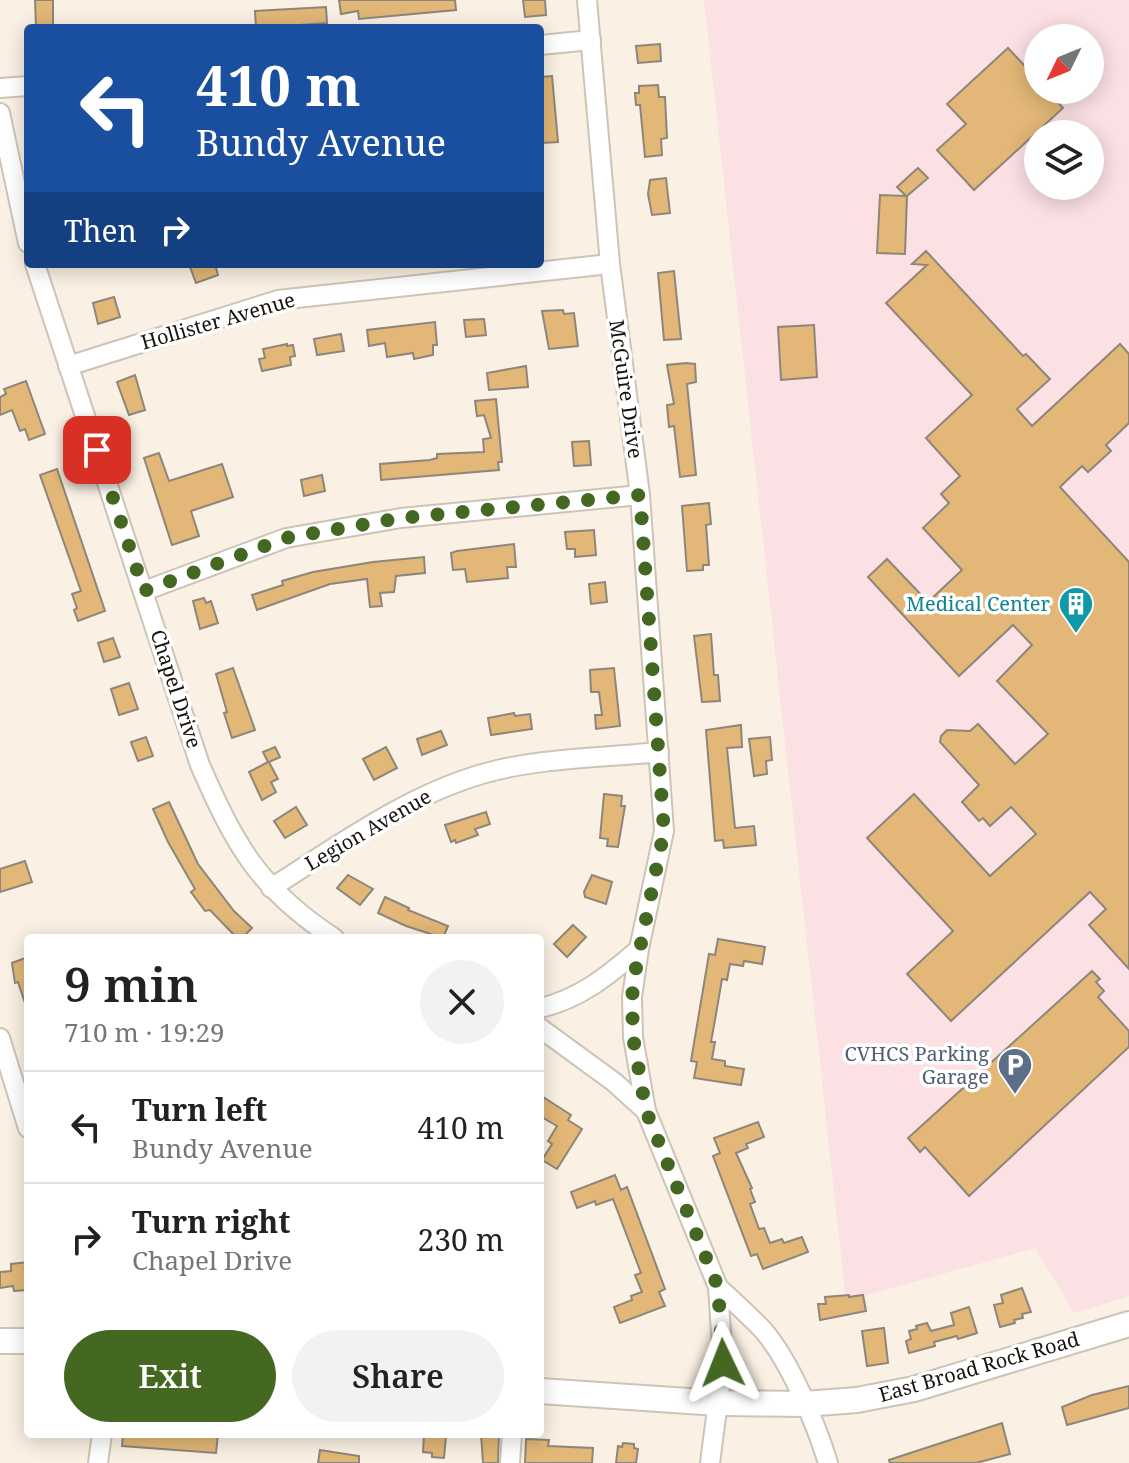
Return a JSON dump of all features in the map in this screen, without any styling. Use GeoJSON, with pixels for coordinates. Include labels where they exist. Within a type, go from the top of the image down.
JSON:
{"type":"FeatureCollection","features":[{"type":"Feature","properties":{"kind":"main road","name":"East Broad Rock Road"},"geometry":{"type":"LineString","coordinates":[[544,1391],[718,1403],[805,1404],[857,1400],[914,1389],[1129,1324]]}},
{"type":"Feature","properties":{"kind":"main road"},"geometry":{"type":"LineString","coordinates":[[0,1341],[24,1341]]}},
{"type":"Feature","properties":{"kind":"street","name":"McGuire Drive"},"geometry":{"type":"LineString","coordinates":[[587,0],[610,264],[640,495],[664,831],[639,949],[632,997],[633,1037],[646,1111],[718,1287],[723,1363],[710,1463]]}},
{"type":"Feature","properties":{"kind":"street"},"geometry":{"type":"LineString","coordinates":[[544,45],[591,40]]}},
{"type":"Feature","properties":{"kind":"street"},"geometry":{"type":"LineString","coordinates":[[0,88],[24,86]]}},
{"type":"Feature","properties":{"kind":"street"},"geometry":{"type":"LineString","coordinates":[[0,113],[24,224]]}},
{"type":"Feature","properties":{"kind":"street","name":"Hollister Avenue"},"geometry":{"type":"LineString","coordinates":[[68,366],[278,300],[610,264]]}},
{"type":"Feature","properties":{"kind":"street","name":"Chapel Drive"},"geometry":{"type":"LineString","coordinates":[[36,268],[200,765],[223,818],[239,847],[271,888],[293,909],[328,934]]}},
{"type":"Feature","properties":{"kind":"street"},"geometry":{"type":"LineString","coordinates":[[144,591],[286,538],[401,518],[640,495]]}},
{"type":"Feature","properties":{"kind":"street","name":"Legion Avenue"},"geometry":{"type":"LineString","coordinates":[[271,888],[392,812],[454,783],[522,766],[659,752]]}},
{"type":"Feature","properties":{"kind":"street"},"geometry":{"type":"LineString","coordinates":[[544,1007],[581,993],[608,977],[639,949]]}},
{"type":"Feature","properties":{"kind":"street"},"geometry":{"type":"LineString","coordinates":[[544,1031],[614,1082],[646,1111]]}},
{"type":"Feature","properties":{"kind":"street"},"geometry":{"type":"LineString","coordinates":[[0,1038],[7,1081],[24,1119]]}},
{"type":"Feature","properties":{"kind":"street","name":"McGuire Drive"},"geometry":{"type":"LineString","coordinates":[[718,1287],[764,1332],[782,1359],[818,1429],[828,1463]]}},
{"type":"Feature","properties":{"kind":"street"},"geometry":{"type":"LineString","coordinates":[[98,1463],[101,1438]]}},
{"type":"Feature","properties":{"kind":"street"},"geometry":{"type":"LineString","coordinates":[[510,1463],[512,1438]]}},
{"type":"Feature","properties":{"kind":"shaded area"},"geometry":{"type":"Polygon","coordinates":[[[704,0],[1129,0],[1129,1296],[1074,1313],[1035,1248],[846,1301],[704,0]]]}},
{"type":"Feature","properties":{"kind":"building"},"geometry":{"type":"Polygon","coordinates":[[[35,0],[53,0],[53,24],[36,24],[35,0]]]}},
{"type":"Feature","properties":{"kind":"building"},"geometry":{"type":"Polygon","coordinates":[[[339,0],[455,0],[456,10],[359,19],[358,11],[341,14],[339,0]]]}},
{"type":"Feature","properties":{"kind":"building"},"geometry":{"type":"Polygon","coordinates":[[[523,0],[545,0],[546,15],[525,17],[523,0]]]}},
{"type":"Feature","properties":{"kind":"building"},"geometry":{"type":"Polygon","coordinates":[[[326,7],[327,23],[256,24],[255,11],[326,7]]]}},
{"type":"Feature","properties":{"kind":"building"},"geometry":{"type":"Polygon","coordinates":[[[660,44],[661,61],[638,63],[636,46],[660,44]]]}},
{"type":"Feature","properties":{"kind":"building"},"geometry":{"type":"Polygon","coordinates":[[[1008,48],[1024,65],[1024,104],[1059,104],[1063,108],[1050,120],[1024,120],[1024,144],[974,190],[937,150],[966,124],[947,104],[1008,48]]]}},
{"type":"Feature","properties":{"kind":"building"},"geometry":{"type":"Polygon","coordinates":[[[552,76],[558,142],[544,143],[544,77],[552,76]]]}},
{"type":"Feature","properties":{"kind":"building"},"geometry":{"type":"Polygon","coordinates":[[[658,85],[659,97],[665,97],[667,138],[661,139],[662,155],[645,157],[640,105],[636,105],[635,93],[639,93],[639,86],[658,85]]]}},
{"type":"Feature","properties":{"kind":"building"},"geometry":{"type":"Polygon","coordinates":[[[918,168],[928,178],[907,196],[905,254],[877,253],[880,195],[906,196],[897,187],[918,168]]]}},
{"type":"Feature","properties":{"kind":"building"},"geometry":{"type":"Polygon","coordinates":[[[666,178],[670,213],[652,215],[648,194],[650,180],[666,178]]]}},
{"type":"Feature","properties":{"kind":"building","name":"Medical Center"},"geometry":{"type":"Polygon","coordinates":[[[926,251],[1023,356],[1026,354],[1050,379],[1017,409],[1032,426],[1120,344],[1129,354],[1129,423],[1106,445],[1111,451],[1088,472],[1082,466],[1060,487],[1129,562],[1129,969],[1089,925],[1106,909],[1090,892],[951,1021],[907,974],[953,931],[867,838],[914,794],[990,876],[1036,834],[1011,807],[990,826],[983,818],[979,821],[962,802],[979,785],[940,742],[941,736],[947,730],[970,731],[978,724],[1015,764],[1048,734],[997,681],[1032,645],[1013,625],[959,676],[868,577],[887,559],[928,602],[962,570],[923,528],[949,503],[941,494],[960,476],[926,438],[972,395],[886,303],[927,265],[912,264],[926,251]]]}},
{"type":"Feature","properties":{"kind":"building"},"geometry":{"type":"Polygon","coordinates":[[[190,268],[216,268],[218,275],[196,283],[190,268]]]}},
{"type":"Feature","properties":{"kind":"building"},"geometry":{"type":"Polygon","coordinates":[[[674,271],[681,339],[664,340],[658,273],[674,271]]]}},
{"type":"Feature","properties":{"kind":"building"},"geometry":{"type":"Polygon","coordinates":[[[114,297],[120,317],[98,324],[93,303],[114,297]]]}},
{"type":"Feature","properties":{"kind":"building"},"geometry":{"type":"Polygon","coordinates":[[[563,310],[564,314],[574,313],[578,346],[549,349],[542,311],[563,310]]]}},
{"type":"Feature","properties":{"kind":"building"},"geometry":{"type":"Polygon","coordinates":[[[484,319],[486,335],[466,337],[464,320],[484,319]]]}},
{"type":"Feature","properties":{"kind":"building"},"geometry":{"type":"Polygon","coordinates":[[[435,322],[437,345],[433,345],[433,355],[414,359],[413,353],[387,357],[385,343],[369,346],[367,330],[435,322]]]}},
{"type":"Feature","properties":{"kind":"building"},"geometry":{"type":"Polygon","coordinates":[[[814,325],[817,377],[781,380],[778,327],[814,325]]]}},
{"type":"Feature","properties":{"kind":"building"},"geometry":{"type":"Polygon","coordinates":[[[341,334],[344,351],[317,355],[314,339],[341,334]]]}},
{"type":"Feature","properties":{"kind":"building"},"geometry":{"type":"Polygon","coordinates":[[[293,345],[295,356],[290,357],[291,365],[262,371],[259,359],[265,358],[263,349],[293,345]]]}},
{"type":"Feature","properties":{"kind":"building"},"geometry":{"type":"Polygon","coordinates":[[[695,364],[696,382],[687,384],[696,475],[680,477],[674,426],[669,427],[667,405],[674,404],[667,365],[695,364]]]}},
{"type":"Feature","properties":{"kind":"building"},"geometry":{"type":"Polygon","coordinates":[[[526,366],[528,387],[489,390],[487,373],[526,366]]]}},
{"type":"Feature","properties":{"kind":"building"},"geometry":{"type":"Polygon","coordinates":[[[135,375],[145,410],[129,415],[117,382],[135,375]]]}},
{"type":"Feature","properties":{"kind":"building"},"geometry":{"type":"Polygon","coordinates":[[[26,381],[45,434],[29,440],[25,429],[20,431],[12,410],[0,415],[0,397],[6,394],[4,389],[26,381]]]}},
{"type":"Feature","properties":{"kind":"building"},"geometry":{"type":"Polygon","coordinates":[[[496,399],[502,462],[498,462],[499,470],[381,480],[380,464],[430,460],[437,458],[437,454],[484,452],[483,439],[491,438],[484,415],[477,416],[475,401],[496,399]]]}},
{"type":"Feature","properties":{"kind":"building"},"geometry":{"type":"Polygon","coordinates":[[[589,441],[591,465],[574,466],[572,442],[589,441]]]}},
{"type":"Feature","properties":{"kind":"building"},"geometry":{"type":"Polygon","coordinates":[[[159,453],[169,481],[222,464],[233,497],[191,511],[199,536],[172,545],[144,458],[159,453]]]}},
{"type":"Feature","properties":{"kind":"building"},"geometry":{"type":"Polygon","coordinates":[[[57,469],[105,611],[78,621],[72,594],[81,591],[40,475],[57,469]]]}},
{"type":"Feature","properties":{"kind":"building"},"geometry":{"type":"Polygon","coordinates":[[[322,475],[325,491],[304,496],[301,480],[322,475]]]}},
{"type":"Feature","properties":{"kind":"building"},"geometry":{"type":"Polygon","coordinates":[[[709,503],[711,524],[706,525],[709,565],[703,565],[703,570],[687,571],[682,506],[709,503]]]}},
{"type":"Feature","properties":{"kind":"building"},"geometry":{"type":"Polygon","coordinates":[[[594,530],[596,555],[575,557],[575,549],[567,549],[565,532],[594,530]]]}},
{"type":"Feature","properties":{"kind":"building"},"geometry":{"type":"Polygon","coordinates":[[[514,544],[516,567],[507,567],[508,578],[467,582],[465,569],[453,570],[451,553],[514,544]]]}},
{"type":"Feature","properties":{"kind":"building"},"geometry":{"type":"Polygon","coordinates":[[[424,557],[425,573],[396,576],[394,592],[380,593],[382,606],[370,607],[367,579],[330,584],[257,610],[252,595],[283,585],[282,581],[313,572],[424,557]]]}},
{"type":"Feature","properties":{"kind":"building"},"geometry":{"type":"Polygon","coordinates":[[[605,582],[607,602],[591,604],[589,584],[605,582]]]}},
{"type":"Feature","properties":{"kind":"building"},"geometry":{"type":"Polygon","coordinates":[[[204,598],[206,603],[211,601],[218,623],[200,629],[193,601],[204,598]]]}},
{"type":"Feature","properties":{"kind":"building"},"geometry":{"type":"Polygon","coordinates":[[[711,634],[714,675],[718,675],[720,701],[702,702],[694,636],[711,634]]]}},
{"type":"Feature","properties":{"kind":"building"},"geometry":{"type":"Polygon","coordinates":[[[113,638],[120,657],[104,662],[98,643],[113,638]]]}},
{"type":"Feature","properties":{"kind":"building"},"geometry":{"type":"Polygon","coordinates":[[[233,668],[255,730],[232,738],[216,674],[233,668]]]}},
{"type":"Feature","properties":{"kind":"building"},"geometry":{"type":"Polygon","coordinates":[[[614,668],[620,726],[596,729],[595,715],[602,715],[599,692],[591,692],[590,670],[614,668]]]}},
{"type":"Feature","properties":{"kind":"building"},"geometry":{"type":"Polygon","coordinates":[[[129,683],[138,709],[119,715],[111,689],[129,683]]]}},
{"type":"Feature","properties":{"kind":"building"},"geometry":{"type":"Polygon","coordinates":[[[514,713],[515,716],[530,714],[532,729],[491,735],[488,718],[514,713]]]}},
{"type":"Feature","properties":{"kind":"building"},"geometry":{"type":"Polygon","coordinates":[[[741,725],[742,747],[727,748],[735,828],[754,826],[756,845],[724,848],[723,840],[715,841],[706,730],[741,725]]]}},
{"type":"Feature","properties":{"kind":"building"},"geometry":{"type":"Polygon","coordinates":[[[441,731],[447,745],[422,755],[417,739],[441,731]]]}},
{"type":"Feature","properties":{"kind":"building"},"geometry":{"type":"Polygon","coordinates":[[[146,737],[153,756],[138,761],[131,742],[146,737]]]}},
{"type":"Feature","properties":{"kind":"building"},"geometry":{"type":"Polygon","coordinates":[[[770,737],[772,760],[766,761],[767,774],[754,776],[749,739],[770,737]]]}},
{"type":"Feature","properties":{"kind":"building"},"geometry":{"type":"Polygon","coordinates":[[[275,747],[280,757],[269,762],[278,779],[271,782],[276,792],[262,800],[249,772],[268,762],[263,752],[275,747]]]}},
{"type":"Feature","properties":{"kind":"building"},"geometry":{"type":"Polygon","coordinates":[[[386,747],[397,768],[374,780],[363,759],[386,747]]]}},
{"type":"Feature","properties":{"kind":"building"},"geometry":{"type":"Polygon","coordinates":[[[604,794],[622,796],[621,806],[625,806],[618,847],[607,846],[608,839],[600,838],[604,794]]]}},
{"type":"Feature","properties":{"kind":"building"},"geometry":{"type":"Polygon","coordinates":[[[169,802],[198,864],[234,911],[252,928],[246,934],[233,934],[210,910],[205,911],[191,892],[195,889],[153,809],[169,802]]]}},
{"type":"Feature","properties":{"kind":"building"},"geometry":{"type":"Polygon","coordinates":[[[296,807],[307,825],[285,838],[274,821],[296,807]]]}},
{"type":"Feature","properties":{"kind":"building"},"geometry":{"type":"Polygon","coordinates":[[[486,812],[490,824],[475,829],[478,835],[451,842],[445,825],[486,812]]]}},
{"type":"Feature","properties":{"kind":"building"},"geometry":{"type":"Polygon","coordinates":[[[25,861],[32,882],[0,892],[0,869],[25,861]]]}},
{"type":"Feature","properties":{"kind":"building"},"geometry":{"type":"Polygon","coordinates":[[[348,875],[373,889],[360,905],[337,888],[348,875]]]}},
{"type":"Feature","properties":{"kind":"building"},"geometry":{"type":"Polygon","coordinates":[[[592,875],[612,882],[606,904],[585,897],[584,892],[592,875]]]}},
{"type":"Feature","properties":{"kind":"building"},"geometry":{"type":"Polygon","coordinates":[[[385,897],[448,926],[445,934],[431,934],[378,913],[385,897]]]}},
{"type":"Feature","properties":{"kind":"building"},"geometry":{"type":"Polygon","coordinates":[[[573,925],[586,937],[567,957],[554,944],[573,925]]]}},
{"type":"Feature","properties":{"kind":"building"},"geometry":{"type":"Polygon","coordinates":[[[718,939],[765,947],[762,964],[744,961],[743,966],[730,964],[727,980],[722,979],[711,1042],[715,1042],[712,1059],[725,1061],[725,1066],[744,1069],[741,1085],[694,1078],[697,1062],[691,1061],[709,954],[715,955],[718,939]]]}},
{"type":"Feature","properties":{"kind":"building"},"geometry":{"type":"Polygon","coordinates":[[[24,958],[24,1000],[18,982],[15,983],[12,963],[24,958]]]}},
{"type":"Feature","properties":{"kind":"building","name":"CVHCS Parking Garage"},"geometry":{"type":"Polygon","coordinates":[[[1092,971],[1100,979],[1096,982],[1104,991],[1098,997],[1129,1031],[1129,1047],[969,1196],[925,1147],[920,1152],[908,1138],[1092,971]]]}},
{"type":"Feature","properties":{"kind":"building"},"geometry":{"type":"Polygon","coordinates":[[[544,1098],[571,1115],[568,1120],[582,1129],[557,1169],[544,1161],[544,1157],[552,1144],[548,1141],[557,1126],[544,1118],[544,1098]]]}},
{"type":"Feature","properties":{"kind":"building"},"geometry":{"type":"Polygon","coordinates":[[[758,1122],[764,1137],[746,1144],[748,1148],[736,1153],[752,1188],[755,1202],[750,1204],[759,1229],[764,1228],[770,1243],[782,1239],[784,1243],[802,1237],[808,1252],[763,1269],[757,1254],[751,1256],[713,1156],[720,1153],[714,1138],[758,1122]]]}},
{"type":"Feature","properties":{"kind":"building"},"geometry":{"type":"Polygon","coordinates":[[[615,1175],[621,1190],[627,1187],[665,1289],[659,1292],[665,1306],[620,1323],[614,1307],[642,1292],[635,1275],[641,1273],[613,1199],[596,1205],[595,1201],[577,1208],[571,1192],[615,1175]]]}},
{"type":"Feature","properties":{"kind":"building"},"geometry":{"type":"Polygon","coordinates":[[[24,1262],[24,1290],[14,1291],[13,1286],[0,1288],[0,1272],[11,1271],[11,1264],[24,1262]]]}},
{"type":"Feature","properties":{"kind":"building"},"geometry":{"type":"Polygon","coordinates":[[[1022,1288],[1031,1312],[1022,1314],[1023,1318],[1014,1320],[1015,1323],[1000,1327],[994,1305],[1003,1303],[1001,1295],[1022,1288]]]}},
{"type":"Feature","properties":{"kind":"building"},"geometry":{"type":"Polygon","coordinates":[[[863,1295],[866,1311],[820,1320],[818,1304],[826,1304],[825,1297],[863,1295]]]}},
{"type":"Feature","properties":{"kind":"building"},"geometry":{"type":"Polygon","coordinates":[[[969,1307],[977,1333],[934,1342],[935,1346],[909,1353],[906,1341],[911,1339],[909,1331],[927,1323],[931,1331],[954,1325],[951,1313],[969,1307]]]}},
{"type":"Feature","properties":{"kind":"building"},"geometry":{"type":"Polygon","coordinates":[[[884,1328],[888,1363],[867,1366],[862,1331],[884,1328]]]}},
{"type":"Feature","properties":{"kind":"building"},"geometry":{"type":"Polygon","coordinates":[[[1129,1386],[1129,1408],[1067,1425],[1062,1407],[1092,1395],[1129,1386]]]}},
{"type":"Feature","properties":{"kind":"building"},"geometry":{"type":"Polygon","coordinates":[[[1002,1423],[1010,1454],[976,1463],[890,1463],[889,1460],[1002,1423]]]}},
{"type":"Feature","properties":{"kind":"building"},"geometry":{"type":"Polygon","coordinates":[[[123,1438],[218,1438],[216,1453],[122,1446],[123,1438]]]}},
{"type":"Feature","properties":{"kind":"building"},"geometry":{"type":"Polygon","coordinates":[[[424,1438],[446,1438],[444,1458],[423,1452],[424,1438]]]}},
{"type":"Feature","properties":{"kind":"building"},"geometry":{"type":"Polygon","coordinates":[[[481,1438],[499,1438],[498,1463],[483,1463],[481,1438]]]}},
{"type":"Feature","properties":{"kind":"building"},"geometry":{"type":"Polygon","coordinates":[[[526,1439],[549,1440],[548,1446],[593,1448],[592,1463],[525,1463],[526,1439]]]}},
{"type":"Feature","properties":{"kind":"building"},"geometry":{"type":"Polygon","coordinates":[[[623,1443],[634,1444],[634,1448],[638,1449],[636,1463],[616,1463],[618,1446],[622,1447],[623,1443]]]}},
{"type":"Feature","properties":{"kind":"building"},"geometry":{"type":"Polygon","coordinates":[[[320,1450],[359,1456],[359,1463],[318,1463],[320,1450]]]}},
{"type":"Feature","properties":{"kind":"place","name":"Medical Center"},"geometry":{"type":"Point","coordinates":[1076,635]}},
{"type":"Feature","properties":{"kind":"place","name":"CVHCS Parking Garage"},"geometry":{"type":"Point","coordinates":[1015,1096]}},
{"type":"Feature","properties":{"kind":"route"},"geometry":{"type":"LineString","coordinates":[[97,450],[144,591],[286,538],[401,518],[640,495],[664,831],[635,973],[633,1037],[646,1111],[718,1287],[723,1363]]}}]}
